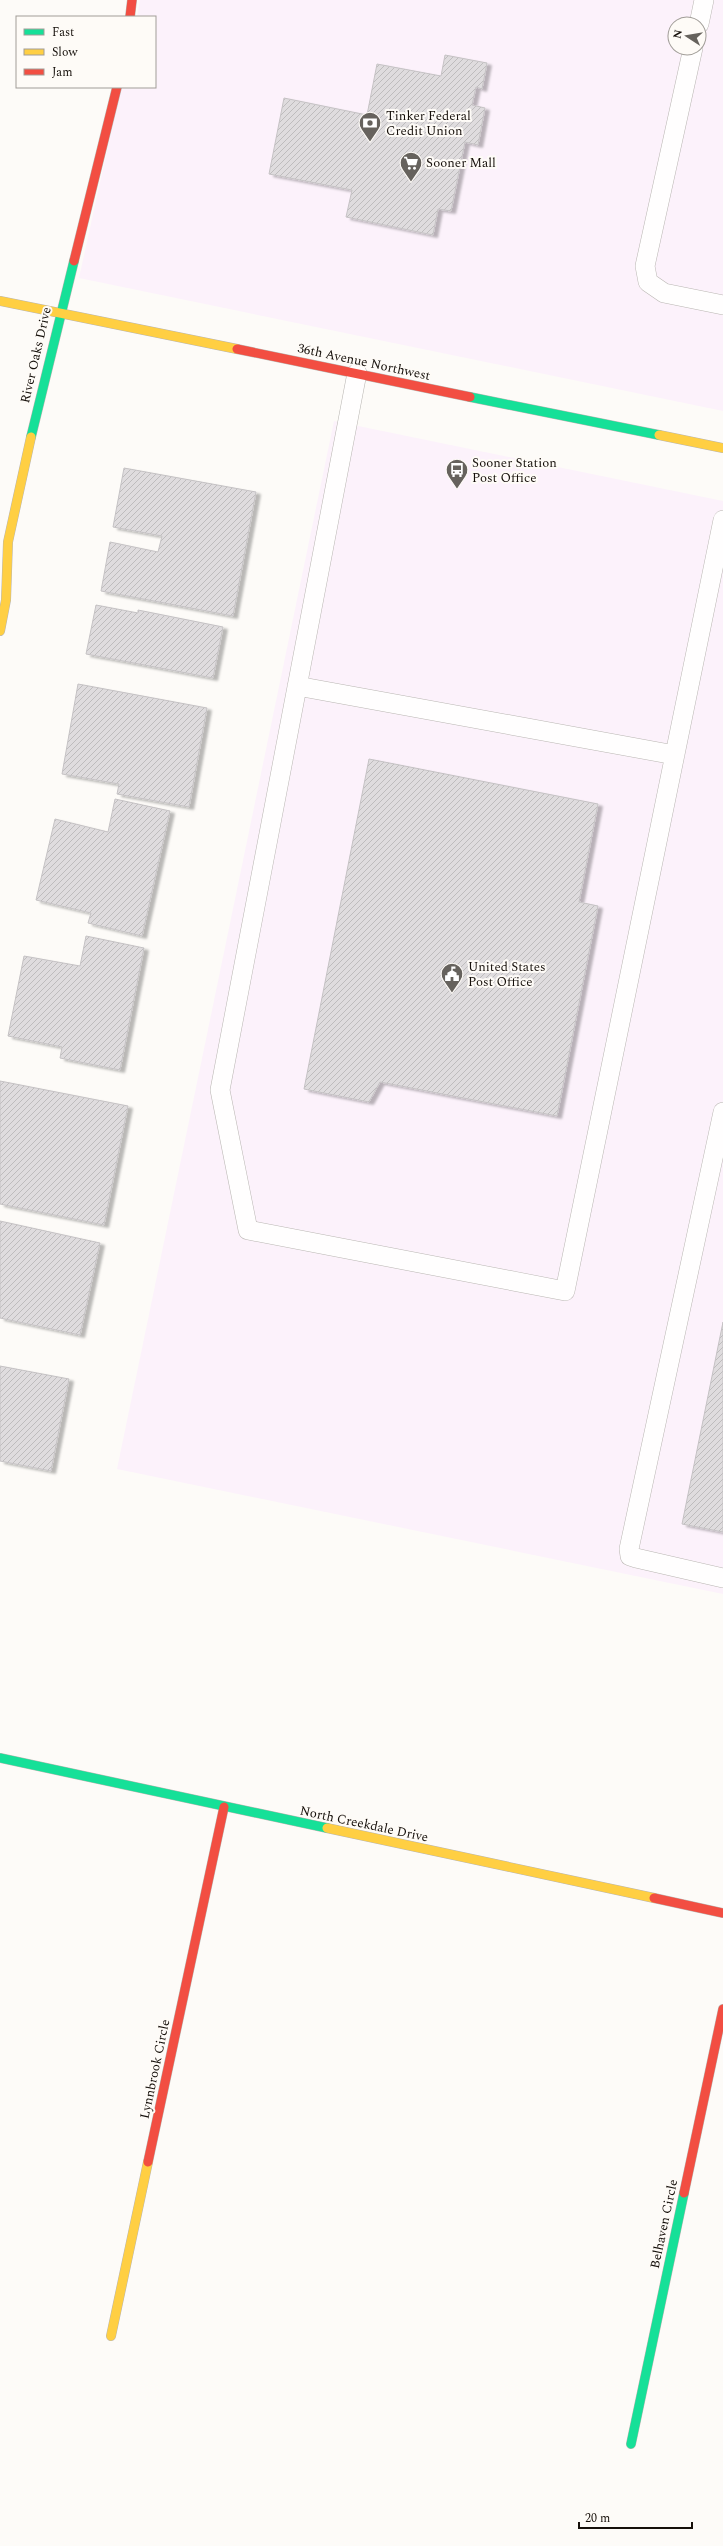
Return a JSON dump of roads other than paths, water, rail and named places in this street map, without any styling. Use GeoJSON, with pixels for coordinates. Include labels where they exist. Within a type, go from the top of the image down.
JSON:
{"type":"FeatureCollection","features":[{"type":"Feature","properties":{"kind":"street"},"geometry":{"type":"LineString","coordinates":[[130,16],[132,0]]}},
{"type":"Feature","properties":{"kind":"street","name":"River Oaks Drive"},"geometry":{"type":"LineString","coordinates":[[0,631],[6,600],[8,542],[59,314],[117,88]]}},
{"type":"Feature","properties":{"kind":"street","name":"36th Avenue Northwest"},"geometry":{"type":"LineString","coordinates":[[0,301],[723,448]]}},
{"type":"Feature","properties":{"kind":"street","name":"North Creekdale Drive"},"geometry":{"type":"LineString","coordinates":[[0,1758],[723,1913]]}},
{"type":"Feature","properties":{"kind":"street","name":"Lynnbrook Circle"},"geometry":{"type":"LineString","coordinates":[[110,2336],[224,1807]]}},
{"type":"Feature","properties":{"kind":"street","name":"Belhaven Circle"},"geometry":{"type":"LineString","coordinates":[[631,2444],[723,2009]]}},
{"type":"Feature","properties":{"kind":"lane"},"geometry":{"type":"LineString","coordinates":[[701,16],[704,0]]}},
{"type":"Feature","properties":{"kind":"lane"},"geometry":{"type":"LineString","coordinates":[[692,56],[645,266],[648,282],[664,293],[723,305]]}},
{"type":"Feature","properties":{"kind":"lane"},"geometry":{"type":"LineString","coordinates":[[356,373],[220,1090],[248,1230],[565,1291],[723,520]]}},
{"type":"Feature","properties":{"kind":"lane"},"geometry":{"type":"LineString","coordinates":[[297,686],[675,755]]}},
{"type":"Feature","properties":{"kind":"lane"},"geometry":{"type":"LineString","coordinates":[[723,1112],[629,1549],[630,1556],[636,1558],[723,1578]]}},
{"type":"Feature","properties":{"kind":"place","name":"Tinker Federal Credit Union"},"geometry":{"type":"Point","coordinates":[370,142]}},
{"type":"Feature","properties":{"kind":"place","name":"Sooner Mall"},"geometry":{"type":"Point","coordinates":[411,182]}},
{"type":"Feature","properties":{"kind":"place","name":"Sooner Station Post Office"},"geometry":{"type":"Point","coordinates":[457,490]}},
{"type":"Feature","properties":{"kind":"place","name":"United States Post Office"},"geometry":{"type":"Point","coordinates":[452,994]}}]}
